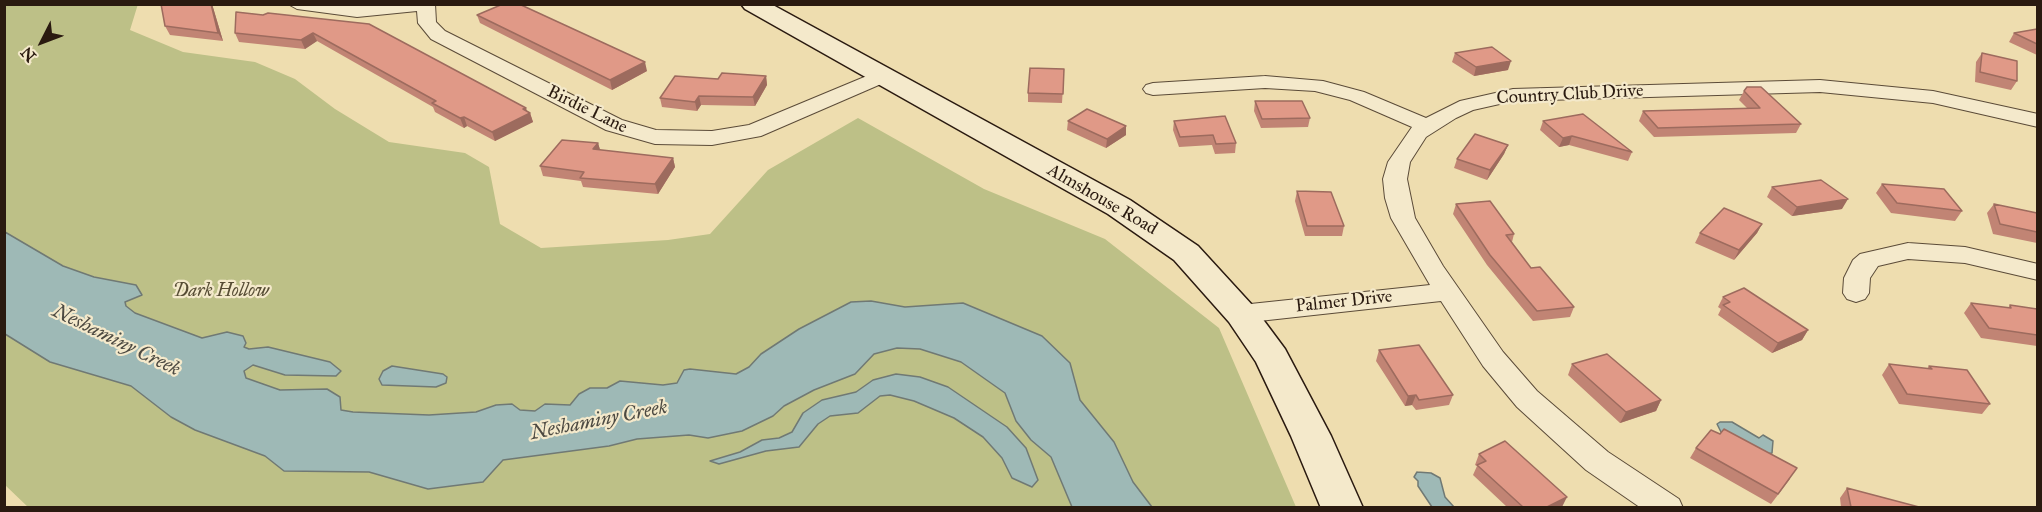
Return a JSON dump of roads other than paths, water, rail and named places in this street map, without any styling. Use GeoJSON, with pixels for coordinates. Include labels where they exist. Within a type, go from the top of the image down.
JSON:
{"type":"FeatureCollection","features":[{"type":"Feature","properties":{"kind":"main road","name":"Almshouse Road"},"geometry":{"type":"LineString","coordinates":[[753,4],[1140,220],[1202,269],[1241,314],[1272,358],[1311,436],[1342,507]]}},
{"type":"Feature","properties":{"kind":"street"},"geometry":{"type":"LineString","coordinates":[[297,4],[357,11],[426,5]]}},
{"type":"Feature","properties":{"kind":"street","name":"Birdie Lane"},"geometry":{"type":"LineString","coordinates":[[426,5],[427,23],[438,35],[614,125],[655,137],[712,138],[753,131],[779,122],[881,77]]}},
{"type":"Feature","properties":{"kind":"street"},"geometry":{"type":"LineString","coordinates":[[1153,89],[1265,82],[1316,85],[1357,96],[1427,126]]}},
{"type":"Feature","properties":{"kind":"street","name":"Country Club Drive"},"geometry":{"type":"LineString","coordinates":[[1667,507],[1598,460],[1527,399],[1493,359],[1448,292],[1403,218],[1397,198],[1395,179],[1406,147],[1427,126],[1467,105],[1513,95],[1820,86],[1933,97],[2037,121]]}},
{"type":"Feature","properties":{"kind":"street"},"geometry":{"type":"LineString","coordinates":[[1856,293],[1859,272],[1869,260],[1908,251],[1965,255],[2037,272]]}},
{"type":"Feature","properties":{"kind":"street","name":"Palmer Drive"},"geometry":{"type":"LineString","coordinates":[[1241,314],[1448,292]]}},
{"type":"Feature","properties":{"kind":"water","name":"Neshaminy Creek"},"geometry":{"type":"Polygon","coordinates":[[[5,232],[63,266],[94,277],[136,285],[142,295],[125,302],[126,306],[135,313],[202,338],[227,332],[243,336],[246,343],[244,347],[249,349],[268,347],[330,362],[341,371],[336,376],[285,375],[253,365],[244,371],[246,378],[280,390],[327,389],[340,397],[341,410],[353,412],[429,415],[476,412],[496,405],[512,404],[520,410],[535,411],[545,404],[570,405],[579,394],[590,388],[607,388],[620,381],[663,385],[677,383],[684,370],[690,369],[736,374],[749,367],[761,354],[799,329],[851,302],[871,301],[905,307],[963,303],[1042,336],[1070,363],[1080,400],[1114,442],[1133,482],[1152,507],[1072,507],[1051,457],[1031,440],[1016,421],[1005,393],[961,362],[920,349],[897,348],[874,354],[855,374],[814,390],[784,406],[773,416],[742,431],[708,438],[689,435],[637,439],[609,446],[503,460],[483,482],[428,489],[369,472],[284,471],[265,456],[195,430],[171,417],[131,386],[50,362],[5,334],[5,232]]]}},
{"type":"Feature","properties":{"kind":"water"},"geometry":{"type":"Polygon","coordinates":[[[392,366],[443,374],[447,377],[446,383],[436,387],[382,385],[379,379],[383,371],[392,366]]]}},
{"type":"Feature","properties":{"kind":"water"},"geometry":{"type":"Polygon","coordinates":[[[896,374],[920,377],[948,387],[1007,427],[1026,448],[1038,480],[1032,487],[1012,478],[1002,458],[983,437],[954,418],[914,401],[890,395],[880,396],[858,413],[830,416],[818,424],[799,447],[766,451],[719,464],[710,461],[740,452],[762,440],[779,438],[792,432],[803,413],[822,400],[856,392],[873,380],[896,374]]]}},
{"type":"Feature","properties":{"kind":"water"},"geometry":{"type":"Polygon","coordinates":[[[1732,422],[1759,438],[1763,435],[1773,441],[1772,453],[1761,455],[1721,432],[1717,424],[1732,422]]]}},
{"type":"Feature","properties":{"kind":"water"},"geometry":{"type":"Polygon","coordinates":[[[1417,472],[1431,473],[1440,478],[1445,497],[1454,507],[1432,507],[1414,477],[1417,472]]]}},
{"type":"Feature","properties":{"kind":"park label","name":"Dark Hollow"},"geometry":{"type":"Point","coordinates":[221,292]}}]}
